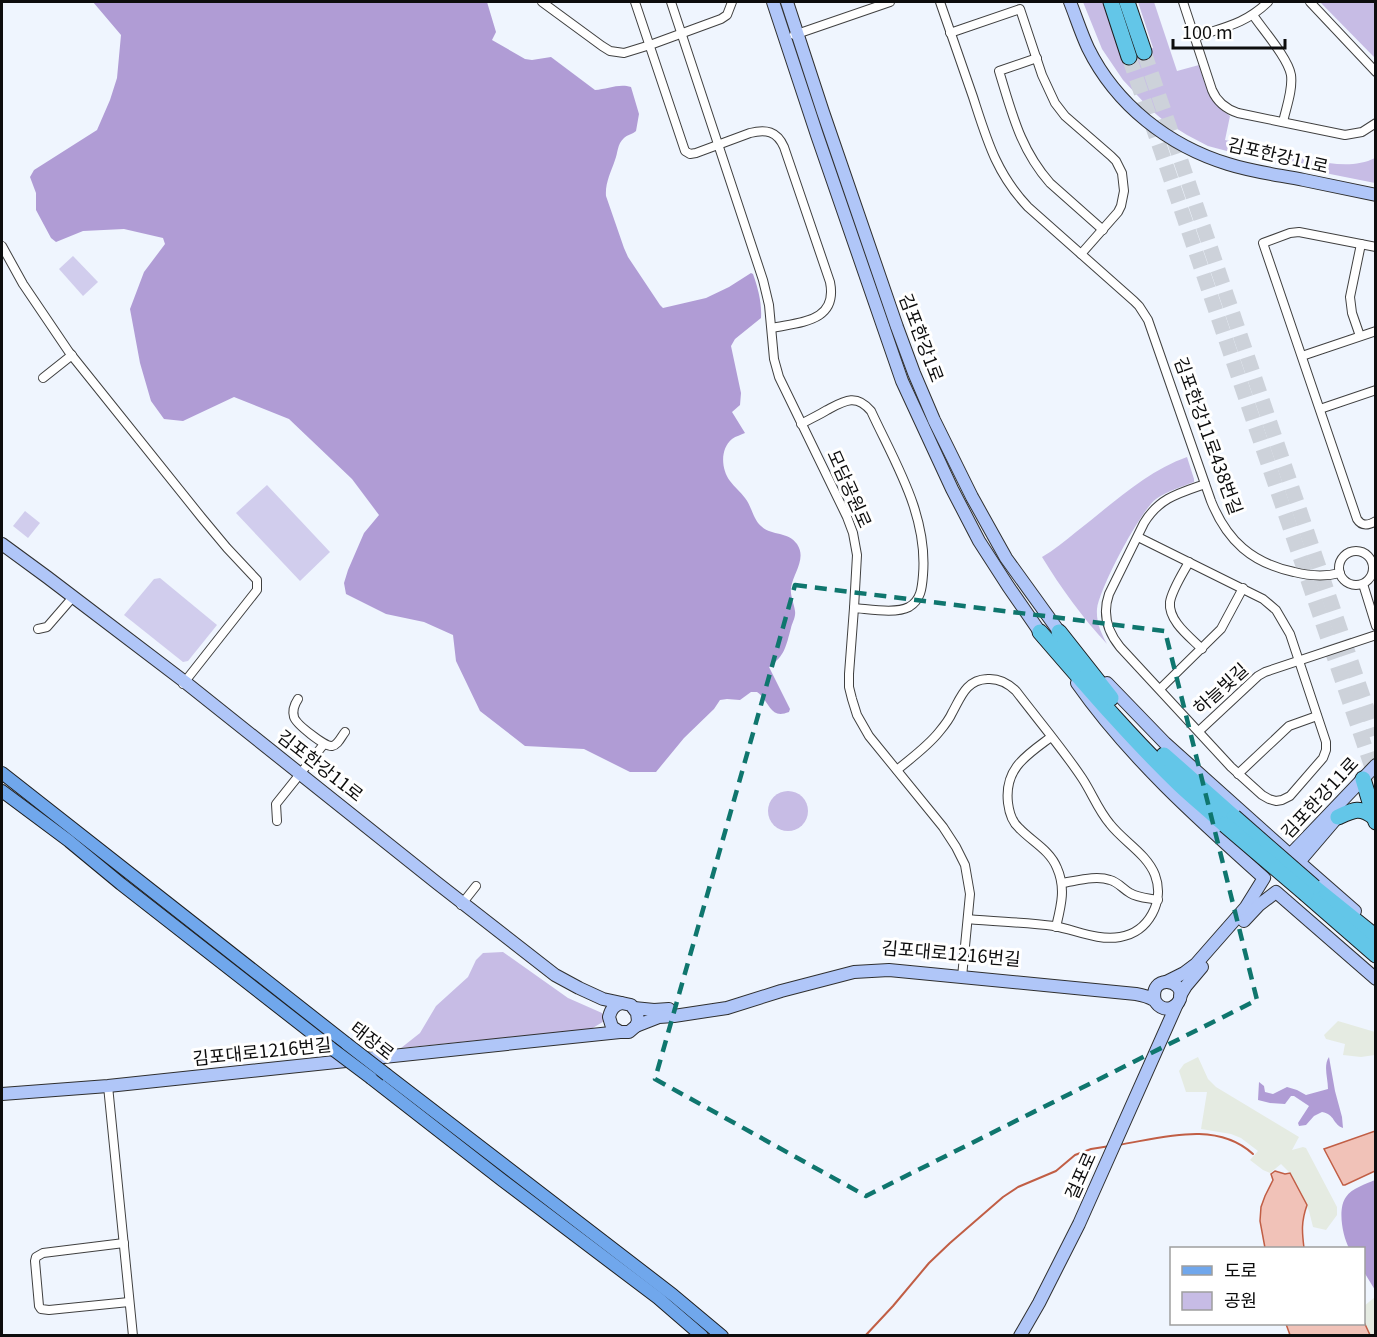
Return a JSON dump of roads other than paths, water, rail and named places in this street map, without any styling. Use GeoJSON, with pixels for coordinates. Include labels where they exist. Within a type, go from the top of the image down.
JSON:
{"type":"FeatureCollection","features":[{"type":"Feature","properties":{"kind":"highway"},"geometry":{"type":"LineString","coordinates":[[1111,2],[1136,54],[1127,2]]}},
{"type":"Feature","properties":{"kind":"highway"},"geometry":{"type":"LineString","coordinates":[[1040,632],[1102,704],[1181,785],[1229,821],[1310,891],[1375,955]]}},
{"type":"Feature","properties":{"kind":"highway"},"geometry":{"type":"LineString","coordinates":[[1059,632],[1109,696],[1229,821]]}},
{"type":"Feature","properties":{"kind":"highway"},"geometry":{"type":"LineString","coordinates":[[1370,775],[1375,820]]}},
{"type":"Feature","properties":{"kind":"highway"},"geometry":{"type":"LineString","coordinates":[[1338,817],[1351,811],[1361,810],[1366,811],[1375,820]]}},
{"type":"Feature","properties":{"kind":"highway"},"geometry":{"type":"LineString","coordinates":[[1310,891],[1372,933]]}},
{"type":"Feature","properties":{"kind":"main road","name":"태장로"},"geometry":{"type":"LineString","coordinates":[[4,775],[347,1044],[673,1294],[722,1335]]}},
{"type":"Feature","properties":{"kind":"main road","name":"태장로"},"geometry":{"type":"LineString","coordinates":[[2,792],[69,841],[331,1048],[658,1298],[702,1335]]}},
{"type":"Feature","properties":{"kind":"street"},"geometry":{"type":"LineString","coordinates":[[542,2],[610,51],[624,52],[721,19],[727,15],[732,2]]}},
{"type":"Feature","properties":{"kind":"street"},"geometry":{"type":"LineString","coordinates":[[635,2],[685,151],[690,154],[696,153],[760,130],[775,134],[781,140],[832,290],[831,299],[821,314],[814,319],[772,328]]}},
{"type":"Feature","properties":{"kind":"street","name":"모담공원로"},"geometry":{"type":"LineString","coordinates":[[671,2],[764,280],[775,365],[779,377],[853,533],[857,555],[849,687],[857,716],[869,736],[943,827],[965,865],[969,885],[963,974]]}},
{"type":"Feature","properties":{"kind":"street","name":"김포한강1로"},"geometry":{"type":"LineString","coordinates":[[773,2],[792,35],[823,112],[897,327],[934,420],[997,543],[1021,581],[1059,632],[1165,743],[1363,918],[1372,933]]}},
{"type":"Feature","properties":{"kind":"street","name":"김포한강1로"},"geometry":{"type":"LineString","coordinates":[[787,2],[792,35],[824,155],[902,381],[948,481],[979,541],[1093,706],[1124,743],[1206,825],[1264,878]]}},
{"type":"Feature","properties":{"kind":"street"},"geometry":{"type":"LineString","coordinates":[[792,35],[890,2]]}},
{"type":"Feature","properties":{"kind":"street","name":"김포한강11로438번길"},"geometry":{"type":"LineString","coordinates":[[940,2],[990,148],[1011,187],[1028,207],[1134,301],[1148,320],[1220,521],[1235,542],[1258,560],[1283,570],[1318,577],[1340,573]]}},
{"type":"Feature","properties":{"kind":"street","name":"김포한강11로"},"geometry":{"type":"LineString","coordinates":[[1070,2],[1088,48],[1102,72],[1127,104],[1167,137],[1194,152],[1227,164],[1376,195]]}},
{"type":"Feature","properties":{"kind":"street"},"geometry":{"type":"LineString","coordinates":[[1182,2],[1212,90],[1227,108],[1238,113],[1345,135],[1362,132],[1376,123]]}},
{"type":"Feature","properties":{"kind":"street"},"geometry":{"type":"LineString","coordinates":[[1195,37],[1241,22],[1268,2]]}},
{"type":"Feature","properties":{"kind":"street"},"geometry":{"type":"LineString","coordinates":[[1310,2],[1376,72]]}},
{"type":"Feature","properties":{"kind":"street"},"geometry":{"type":"LineString","coordinates":[[950,33],[1020,9],[1047,87],[1060,110],[1120,168],[1124,186],[1121,206],[1115,217],[1081,254]]}},
{"type":"Feature","properties":{"kind":"street"},"geometry":{"type":"LineString","coordinates":[[1253,15],[1290,70],[1291,81],[1283,122]]}},
{"type":"Feature","properties":{"kind":"street"},"geometry":{"type":"LineString","coordinates":[[1037,58],[999,71],[1019,132],[1029,155],[1042,174],[1103,230]]}},
{"type":"Feature","properties":{"kind":"street"},"geometry":{"type":"LineString","coordinates":[[1376,247],[1299,232],[1263,243],[1357,519],[1361,524],[1366,525],[1376,520]]}},
{"type":"Feature","properties":{"kind":"street"},"geometry":{"type":"LineString","coordinates":[[1360,336],[1352,313],[1350,297],[1361,244]]}},
{"type":"Feature","properties":{"kind":"street"},"geometry":{"type":"LineString","coordinates":[[2,246],[23,284],[72,356],[195,510],[257,580],[257,590],[184,683]]}},
{"type":"Feature","properties":{"kind":"street"},"geometry":{"type":"LineString","coordinates":[[1302,356],[1376,331]]}},
{"type":"Feature","properties":{"kind":"street"},"geometry":{"type":"LineString","coordinates":[[43,378],[72,356]]}},
{"type":"Feature","properties":{"kind":"street"},"geometry":{"type":"LineString","coordinates":[[1320,409],[1376,390]]}},
{"type":"Feature","properties":{"kind":"street"},"geometry":{"type":"LineString","coordinates":[[801,424],[845,401],[858,401],[866,405],[876,421],[917,513],[924,552],[920,595],[910,606],[901,610],[854,608]]}},
{"type":"Feature","properties":{"kind":"street","name":"하늘빛길"},"geometry":{"type":"LineString","coordinates":[[1138,537],[1263,598],[1276,610],[1290,634],[1326,742],[1323,758],[1290,796],[1276,801],[1269,799],[1238,774],[1112,638],[1105,618],[1108,594],[1150,513],[1167,499],[1205,484]]}},
{"type":"Feature","properties":{"kind":"street","name":"김포한강11로"},"geometry":{"type":"LineString","coordinates":[[2,546],[184,683],[554,978],[600,1003],[610,1017]]}},
{"type":"Feature","properties":{"kind":"street"},"geometry":{"type":"LineString","coordinates":[[1360,551],[1374,561],[1372,575],[1363,584],[1353,585],[1342,579],[1340,563],[1342,558],[1350,552],[1360,551]]}},
{"type":"Feature","properties":{"kind":"street"},"geometry":{"type":"LineString","coordinates":[[1189,562],[1170,601],[1170,609],[1177,623],[1202,649]]}},
{"type":"Feature","properties":{"kind":"street"},"geometry":{"type":"LineString","coordinates":[[1363,584],[1376,626]]}},
{"type":"Feature","properties":{"kind":"street"},"geometry":{"type":"LineString","coordinates":[[1160,689],[1221,629],[1243,588]]}},
{"type":"Feature","properties":{"kind":"street"},"geometry":{"type":"LineString","coordinates":[[38,629],[47,627],[72,598]]}},
{"type":"Feature","properties":{"kind":"street","name":"하늘빛길"},"geometry":{"type":"LineString","coordinates":[[1199,731],[1265,672],[1376,635]]}},
{"type":"Feature","properties":{"kind":"street"},"geometry":{"type":"LineString","coordinates":[[897,770],[938,734],[964,690],[983,679],[998,679],[1011,686],[1051,737],[1083,779],[1110,825],[1152,867],[1158,887],[1158,900],[1147,922],[1134,933],[1111,939],[1056,927],[968,919]]}},
{"type":"Feature","properties":{"kind":"street"},"geometry":{"type":"LineString","coordinates":[[298,699],[293,710],[296,721],[324,744],[330,746],[335,744],[345,732]]}},
{"type":"Feature","properties":{"kind":"street"},"geometry":{"type":"LineString","coordinates":[[1238,774],[1289,726],[1317,716]]}},
{"type":"Feature","properties":{"kind":"street"},"geometry":{"type":"LineString","coordinates":[[1051,737],[1016,766],[1008,786],[1008,802],[1016,825],[1052,858],[1057,866],[1062,883],[1062,898],[1056,927]]}},
{"type":"Feature","properties":{"kind":"street"},"geometry":{"type":"LineString","coordinates":[[277,821],[276,804],[324,744]]}},
{"type":"Feature","properties":{"kind":"street","name":"김포한강11로"},"geometry":{"type":"LineString","coordinates":[[1294,859],[1370,775]]}},
{"type":"Feature","properties":{"kind":"street","name":"김포한강11로"},"geometry":{"type":"LineString","coordinates":[[1294,859],[1338,817],[1370,775]]}},
{"type":"Feature","properties":{"kind":"street"},"geometry":{"type":"LineString","coordinates":[[1158,1004],[1170,1008],[1179,1000],[1191,978],[1259,905],[1276,891],[1288,891],[1298,884],[1300,872],[1294,859],[1278,856],[1268,862],[1265,867],[1264,878],[1267,884],[1276,891],[1376,979]]}},
{"type":"Feature","properties":{"kind":"street","name":"김포대로1216번길"},"geometry":{"type":"LineString","coordinates":[[636,1026],[658,1017],[727,1008],[854,972],[889,970],[963,974],[1126,987],[1164,982],[1184,973],[1196,964],[1246,907],[1264,878]]}},
{"type":"Feature","properties":{"kind":"street"},"geometry":{"type":"LineString","coordinates":[[1062,883],[1107,879],[1135,896],[1158,900]]}},
{"type":"Feature","properties":{"kind":"street"},"geometry":{"type":"LineString","coordinates":[[462,905],[476,886]]}},
{"type":"Feature","properties":{"kind":"street","name":"김포한강11로"},"geometry":{"type":"LineString","coordinates":[[462,905],[555,975],[603,999],[622,1003]]}},
{"type":"Feature","properties":{"kind":"street","name":"김포대로1216번길"},"geometry":{"type":"LineString","coordinates":[[634,1008],[664,1010],[705,1006],[837,970],[868,965],[893,965],[1136,994],[1158,1004]]}},
{"type":"Feature","properties":{"kind":"street"},"geometry":{"type":"LineString","coordinates":[[1167,1027],[1166,1017],[1154,992],[1158,985],[1171,982],[1178,987],[1179,1000]]}},
{"type":"Feature","properties":{"kind":"street","name":"걸포로"},"geometry":{"type":"LineString","coordinates":[[1020,1335],[1074,1234],[1179,1000]]}},
{"type":"Feature","properties":{"kind":"street"},"geometry":{"type":"LineString","coordinates":[[599,1034],[605,1029],[610,1017],[616,1005],[627,1004],[634,1008],[638,1017],[636,1026],[629,1032],[620,1032],[612,1027],[610,1017]]}},
{"type":"Feature","properties":{"kind":"street","name":"김포대로1216번길"},"geometry":{"type":"LineString","coordinates":[[2,1094],[108,1086],[620,1032]]}},
{"type":"Feature","properties":{"kind":"street"},"geometry":{"type":"LineString","coordinates":[[108,1086],[133,1335]]}},
{"type":"Feature","properties":{"kind":"street"},"geometry":{"type":"LineString","coordinates":[[124,1243],[43,1253],[36,1257],[35,1261],[41,1309],[129,1302]]}},
{"type":"Feature","properties":{"kind":"waterway"},"geometry":{"type":"LineString","coordinates":[[1118,1145],[1170,1136],[1206,1134],[1222,1137],[1253,1154]]}},
{"type":"Feature","properties":{"kind":"waterway"},"geometry":{"type":"LineString","coordinates":[[865,1336],[929,1263],[1003,1197],[1018,1187],[1056,1171],[1075,1155],[1091,1149],[1110,1146]]}},
{"type":"Feature","properties":{"kind":"tunnel"},"geometry":{"type":"LineString","coordinates":[[1144,52],[1376,735]]}},
{"type":"Feature","properties":{"kind":"tunnel"},"geometry":{"type":"LineString","coordinates":[[1129,57],[1376,779]]}}]}
